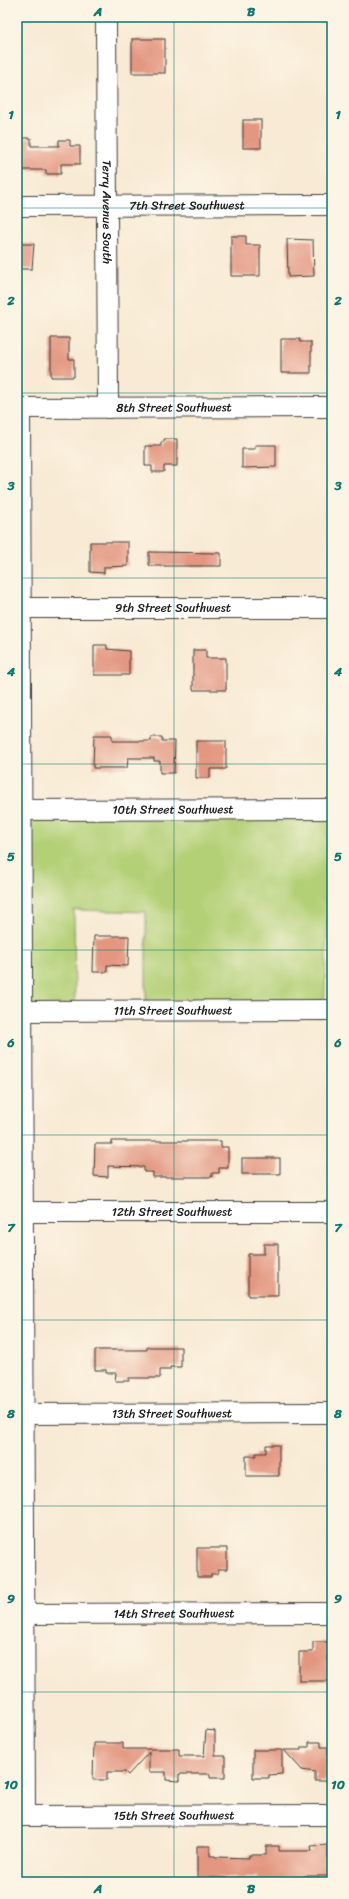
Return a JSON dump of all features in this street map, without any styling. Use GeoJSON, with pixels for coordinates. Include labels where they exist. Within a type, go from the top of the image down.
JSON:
{"type":"FeatureCollection","features":[{"type":"Feature","properties":{"kind":"street","name":"Terry Avenue South"},"geometry":{"type":"LineString","coordinates":[[106,17],[108,408]]}},
{"type":"Feature","properties":{"kind":"street","name":"7th Street Southwest"},"geometry":{"type":"LineString","coordinates":[[17,206],[332,205]]}},
{"type":"Feature","properties":{"kind":"street","name":"8th Street Southwest"},"geometry":{"type":"LineString","coordinates":[[19,408],[332,407]]}},
{"type":"Feature","properties":{"kind":"street"},"geometry":{"type":"LineString","coordinates":[[19,408],[21,1816]]}},
{"type":"Feature","properties":{"kind":"street","name":"9th Street Southwest"},"geometry":{"type":"LineString","coordinates":[[19,608],[329,608]]}},
{"type":"Feature","properties":{"kind":"street","name":"10th Street Southwest"},"geometry":{"type":"LineString","coordinates":[[19,810],[329,809]]}},
{"type":"Feature","properties":{"kind":"street","name":"11th Street Southwest"},"geometry":{"type":"LineString","coordinates":[[20,1011],[329,1010]]}},
{"type":"Feature","properties":{"kind":"street","name":"12th Street Southwest"},"geometry":{"type":"LineString","coordinates":[[20,1212],[327,1212]]}},
{"type":"Feature","properties":{"kind":"street","name":"13th Street Southwest"},"geometry":{"type":"LineString","coordinates":[[20,1414],[326,1413]]}},
{"type":"Feature","properties":{"kind":"street","name":"14th Street Southwest"},"geometry":{"type":"LineString","coordinates":[[21,1614],[331,1613]]}},
{"type":"Feature","properties":{"kind":"street","name":"15th Street Southwest"},"geometry":{"type":"LineString","coordinates":[[21,1816],[331,1815]]}},
{"type":"Feature","properties":{"kind":"green space"},"geometry":{"type":"Polygon","coordinates":[[[17,811],[331,821],[324,1017],[146,1013],[146,912],[74,910],[75,1008],[22,1008],[17,811]]]}},
{"type":"Feature","properties":{"kind":"building"},"geometry":{"type":"Polygon","coordinates":[[[132,39],[165,39],[165,73],[132,73],[132,39]]]}},
{"type":"Feature","properties":{"kind":"building"},"geometry":{"type":"Polygon","coordinates":[[[243,120],[261,120],[261,148],[243,148],[243,120]]]}},
{"type":"Feature","properties":{"kind":"building"},"geometry":{"type":"Polygon","coordinates":[[[17,138],[31,138],[31,146],[59,146],[59,140],[70,140],[70,146],[80,146],[80,164],[61,164],[61,174],[46,174],[46,170],[17,170],[17,138]]]}},
{"type":"Feature","properties":{"kind":"building"},"geometry":{"type":"Polygon","coordinates":[[[231,236],[246,236],[246,245],[260,245],[260,276],[231,276],[231,236]]]}},
{"type":"Feature","properties":{"kind":"building"},"geometry":{"type":"Polygon","coordinates":[[[287,239],[313,240],[314,276],[288,277],[287,239]]]}},
{"type":"Feature","properties":{"kind":"building"},"geometry":{"type":"Polygon","coordinates":[[[17,244],[34,244],[32,269],[17,269],[17,244]]]}},
{"type":"Feature","properties":{"kind":"building"},"geometry":{"type":"Polygon","coordinates":[[[51,338],[69,338],[69,359],[74,359],[74,377],[51,377],[51,338]]]}},
{"type":"Feature","properties":{"kind":"building"},"geometry":{"type":"Polygon","coordinates":[[[281,339],[300,339],[300,342],[311,342],[311,373],[281,373],[281,339]]]}},
{"type":"Feature","properties":{"kind":"building"},"geometry":{"type":"Polygon","coordinates":[[[164,439],[177,439],[177,466],[164,466],[164,472],[152,472],[152,466],[145,466],[145,446],[161,446],[161,442],[164,442],[164,439]]]}},
{"type":"Feature","properties":{"kind":"building"},"geometry":{"type":"Polygon","coordinates":[[[255,445],[276,445],[276,467],[242,468],[242,449],[255,449],[255,445]]]}},
{"type":"Feature","properties":{"kind":"building"},"geometry":{"type":"Polygon","coordinates":[[[90,542],[128,542],[128,566],[104,567],[104,573],[90,572],[90,542]]]}},
{"type":"Feature","properties":{"kind":"building"},"geometry":{"type":"Polygon","coordinates":[[[149,552],[221,553],[221,566],[153,566],[149,565],[149,552]]]}},
{"type":"Feature","properties":{"kind":"building"},"geometry":{"type":"Polygon","coordinates":[[[94,645],[107,645],[107,649],[129,651],[129,675],[94,675],[94,645]]]}},
{"type":"Feature","properties":{"kind":"building"},"geometry":{"type":"Polygon","coordinates":[[[193,650],[206,650],[206,658],[226,658],[226,690],[193,690],[193,650]]]}},
{"type":"Feature","properties":{"kind":"building"},"geometry":{"type":"Polygon","coordinates":[[[94,735],[112,735],[112,741],[151,741],[151,737],[162,737],[162,741],[175,741],[174,773],[160,773],[160,761],[154,761],[154,758],[128,758],[127,768],[93,768],[94,735]]]}},
{"type":"Feature","properties":{"kind":"building"},"geometry":{"type":"Polygon","coordinates":[[[196,741],[226,741],[226,769],[210,769],[210,778],[196,778],[196,741]]]}},
{"type":"Feature","properties":{"kind":"building"},"geometry":{"type":"Polygon","coordinates":[[[94,936],[129,936],[128,966],[107,965],[107,972],[93,972],[94,936]]]}},
{"type":"Feature","properties":{"kind":"building"},"geometry":{"type":"Polygon","coordinates":[[[112,1141],[221,1141],[221,1147],[228,1147],[228,1168],[219,1168],[219,1173],[212,1173],[212,1177],[153,1177],[153,1172],[144,1172],[144,1167],[108,1166],[108,1177],[94,1176],[95,1144],[112,1144],[112,1141]]]}},
{"type":"Feature","properties":{"kind":"building"},"geometry":{"type":"Polygon","coordinates":[[[242,1158],[280,1158],[280,1174],[242,1174],[242,1158]]]}},
{"type":"Feature","properties":{"kind":"building"},"geometry":{"type":"Polygon","coordinates":[[[264,1244],[278,1244],[278,1296],[248,1296],[248,1254],[264,1254],[264,1244]]]}},
{"type":"Feature","properties":{"kind":"building"},"geometry":{"type":"Polygon","coordinates":[[[147,1347],[181,1347],[181,1367],[170,1367],[170,1370],[160,1370],[160,1378],[129,1378],[129,1381],[115,1381],[116,1373],[106,1373],[106,1370],[95,1370],[95,1350],[147,1350],[147,1347]]]}},
{"type":"Feature","properties":{"kind":"building"},"geometry":{"type":"Polygon","coordinates":[[[266,1445],[279,1445],[279,1476],[246,1476],[246,1456],[256,1456],[256,1453],[266,1453],[266,1445]]]}},
{"type":"Feature","properties":{"kind":"building"},"geometry":{"type":"Polygon","coordinates":[[[197,1548],[227,1548],[227,1569],[218,1569],[218,1574],[211,1574],[211,1577],[197,1577],[197,1548]]]}},
{"type":"Feature","properties":{"kind":"building"},"geometry":{"type":"Polygon","coordinates":[[[313,1642],[328,1642],[328,1681],[299,1681],[299,1652],[313,1652],[313,1642]]]}},
{"type":"Feature","properties":{"kind":"building"},"geometry":{"type":"Polygon","coordinates":[[[206,1730],[215,1731],[215,1756],[225,1756],[225,1778],[210,1778],[210,1774],[179,1774],[179,1781],[166,1780],[166,1772],[149,1772],[149,1752],[128,1775],[125,1772],[107,1772],[107,1780],[93,1780],[94,1743],[123,1743],[123,1749],[179,1749],[179,1756],[204,1756],[206,1730]]]}},
{"type":"Feature","properties":{"kind":"building"},"geometry":{"type":"Polygon","coordinates":[[[309,1742],[321,1742],[321,1747],[328,1747],[328,1781],[315,1781],[315,1772],[302,1770],[284,1750],[301,1750],[301,1747],[309,1747],[309,1742]]]}},
{"type":"Feature","properties":{"kind":"building"},"geometry":{"type":"Polygon","coordinates":[[[253,1750],[282,1750],[282,1774],[269,1775],[269,1778],[253,1778],[253,1750]]]}},
{"type":"Feature","properties":{"kind":"building"},"geometry":{"type":"Polygon","coordinates":[[[328,1845],[328,1876],[304,1876],[304,1881],[279,1882],[257,1882],[257,1877],[197,1878],[197,1846],[210,1846],[210,1856],[249,1858],[249,1855],[266,1855],[266,1846],[279,1846],[279,1851],[312,1851],[311,1846],[328,1845]]]}}]}
